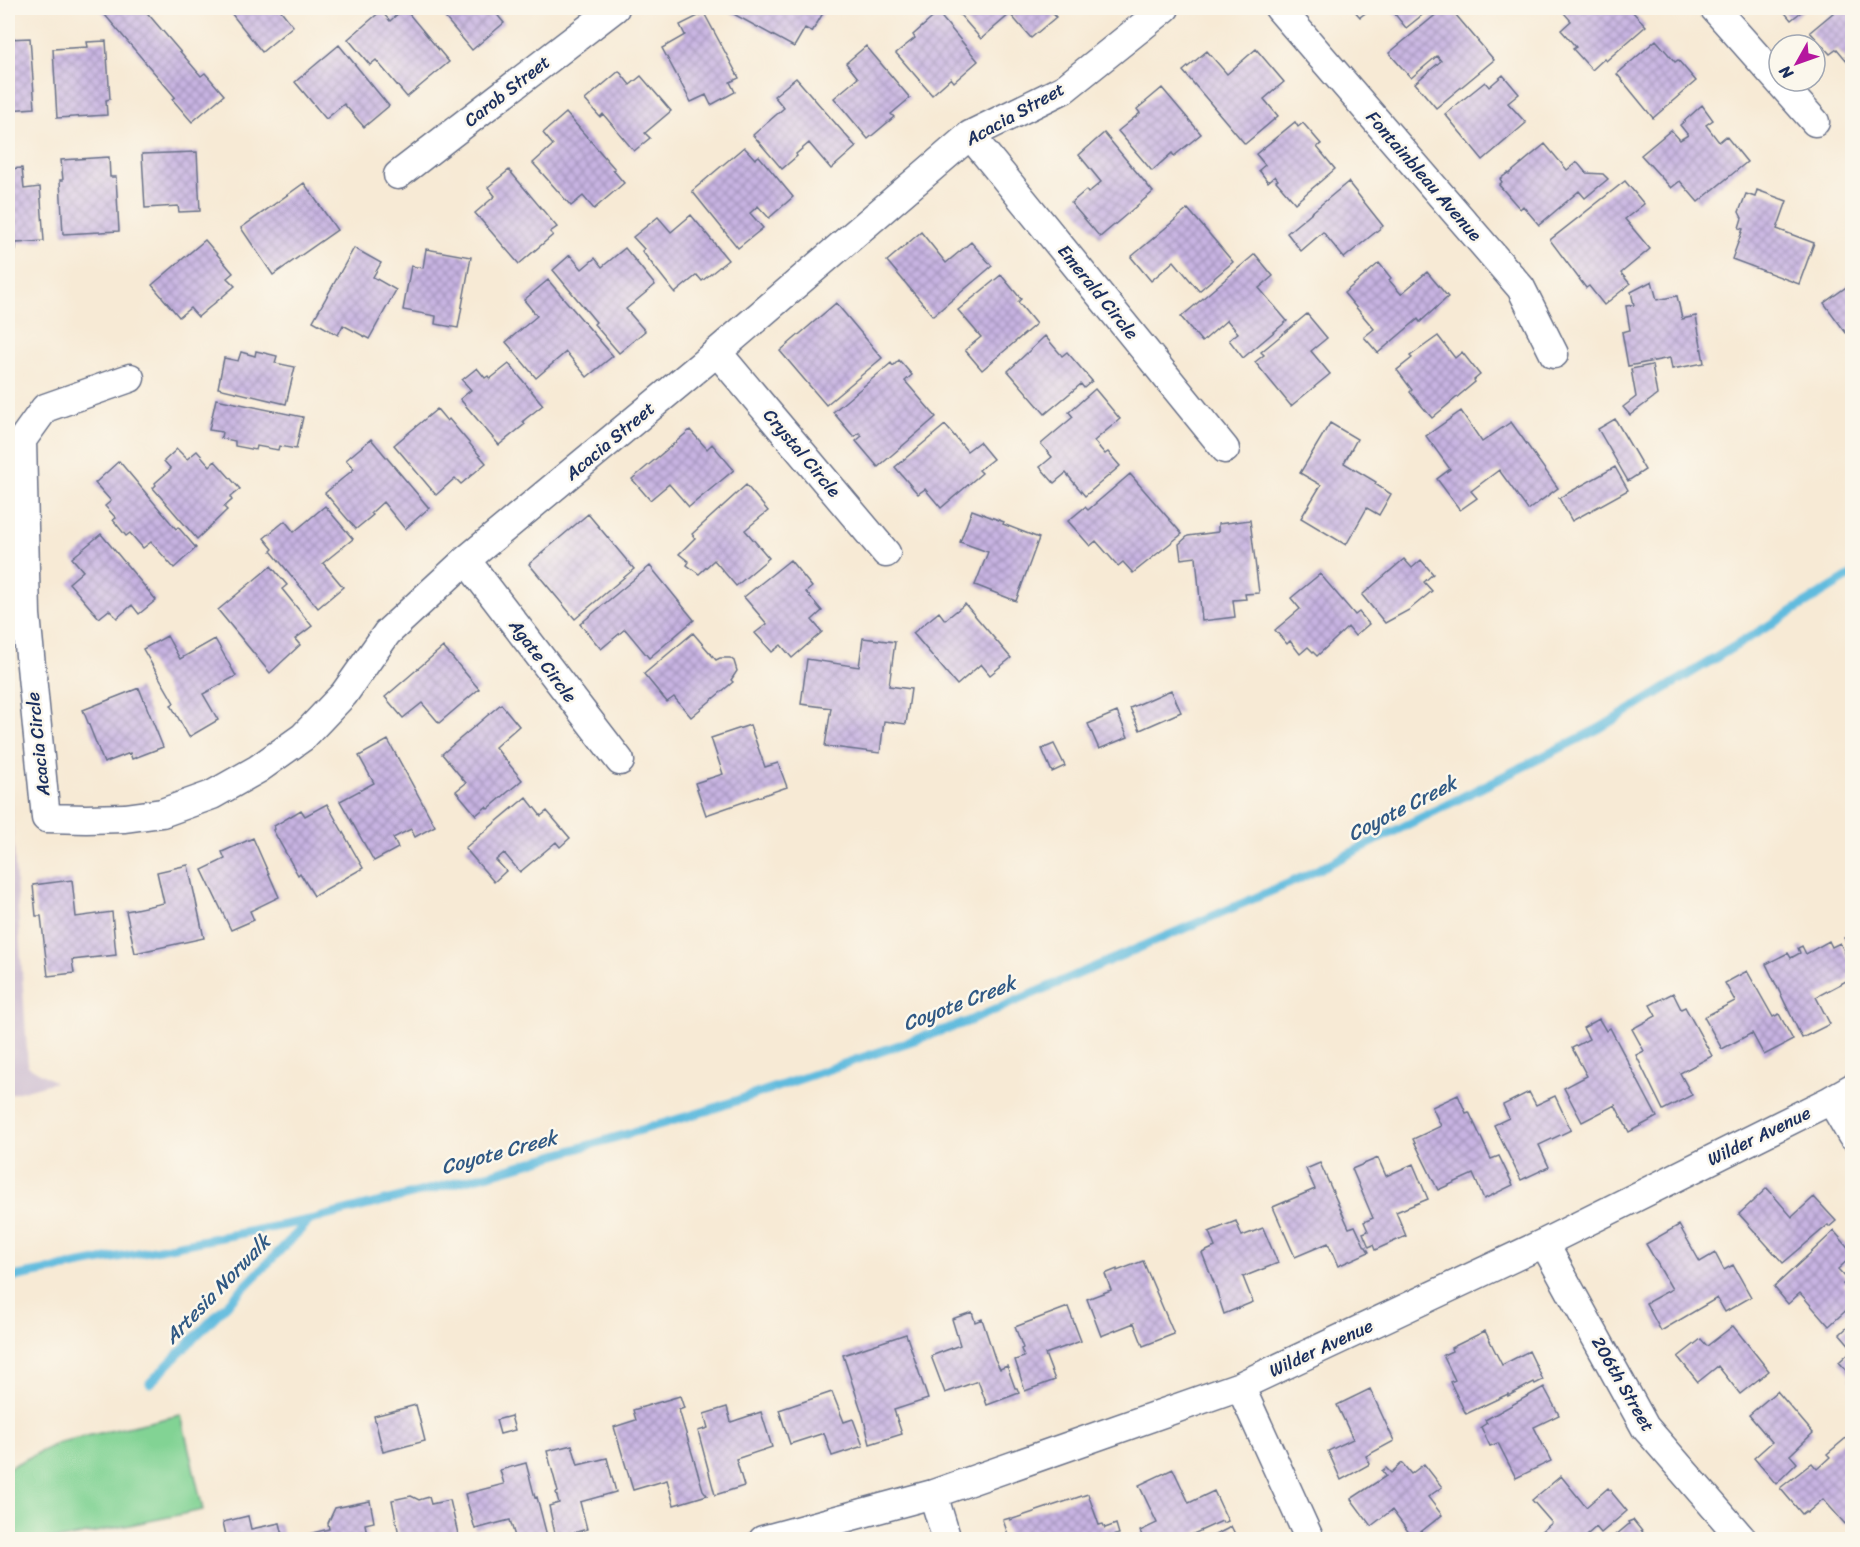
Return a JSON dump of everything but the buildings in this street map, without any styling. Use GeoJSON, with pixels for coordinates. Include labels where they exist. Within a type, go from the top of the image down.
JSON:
{"type":"FeatureCollection","features":[{"type":"Feature","properties":{"kind":"street","name":"Carob Street"},"geometry":{"type":"LineString","coordinates":[[398,175],[615,8]]}},
{"type":"Feature","properties":{"kind":"street","name":"Acacia Street"},"geometry":{"type":"LineString","coordinates":[[46,818],[125,818],[162,813],[212,795],[258,769],[303,737],[344,694],[387,633],[466,560],[717,352],[970,135],[1064,89],[1165,8]]}},
{"type":"Feature","properties":{"kind":"street","name":"Fontainbleau Avenue"},"geometry":{"type":"LineString","coordinates":[[1279,8],[1521,288],[1554,354]]}},
{"type":"Feature","properties":{"kind":"street"},"geometry":{"type":"LineString","coordinates":[[1714,8],[1815,122]]}},
{"type":"Feature","properties":{"kind":"street","name":"Emerald Circle"},"geometry":{"type":"LineString","coordinates":[[970,135],[1225,449]]}},
{"type":"Feature","properties":{"kind":"street","name":"Crystal Circle"},"geometry":{"type":"LineString","coordinates":[[717,352],[886,553]]}},
{"type":"Feature","properties":{"kind":"street","name":"Acacia Circle"},"geometry":{"type":"LineString","coordinates":[[46,818],[26,615],[22,440],[45,408],[130,378]]}},
{"type":"Feature","properties":{"kind":"street","name":"Agate Circle"},"geometry":{"type":"LineString","coordinates":[[466,560],[620,761]]}},
{"type":"Feature","properties":{"kind":"street"},"geometry":{"type":"LineString","coordinates":[[1842,1094],[1852,1136]]}},
{"type":"Feature","properties":{"kind":"street","name":"Wilder Avenue"},"geometry":{"type":"LineString","coordinates":[[763,1539],[933,1494],[1240,1386],[1544,1243],[1842,1094]]}},
{"type":"Feature","properties":{"kind":"street","name":"206th Street"},"geometry":{"type":"LineString","coordinates":[[1544,1243],[1645,1427],[1743,1539]]}},
{"type":"Feature","properties":{"kind":"street"},"geometry":{"type":"LineString","coordinates":[[1240,1386],[1310,1539]]}},
{"type":"Feature","properties":{"kind":"street"},"geometry":{"type":"LineString","coordinates":[[933,1494],[946,1539]]}},
{"type":"Feature","properties":{"kind":"shaded area"},"geometry":{"type":"Polygon","coordinates":[[[8,756],[28,1066],[55,1082],[8,1095],[8,756]]]}},
{"type":"Feature","properties":{"kind":"green space"},"geometry":{"type":"Polygon","coordinates":[[[181,1415],[203,1510],[62,1539],[8,1539],[8,1468],[60,1442],[181,1415]]]}},
{"type":"Feature","properties":{"kind":"waterway","name":"Coyote Creek"},"geometry":{"type":"LineString","coordinates":[[8,1278],[310,1220],[494,1173],[706,1111],[967,1022],[1299,879],[1600,728],[1852,575]]}},
{"type":"Feature","properties":{"kind":"waterway","name":"Artesia Norwalk"},"geometry":{"type":"LineString","coordinates":[[150,1383],[310,1220]]}}]}
